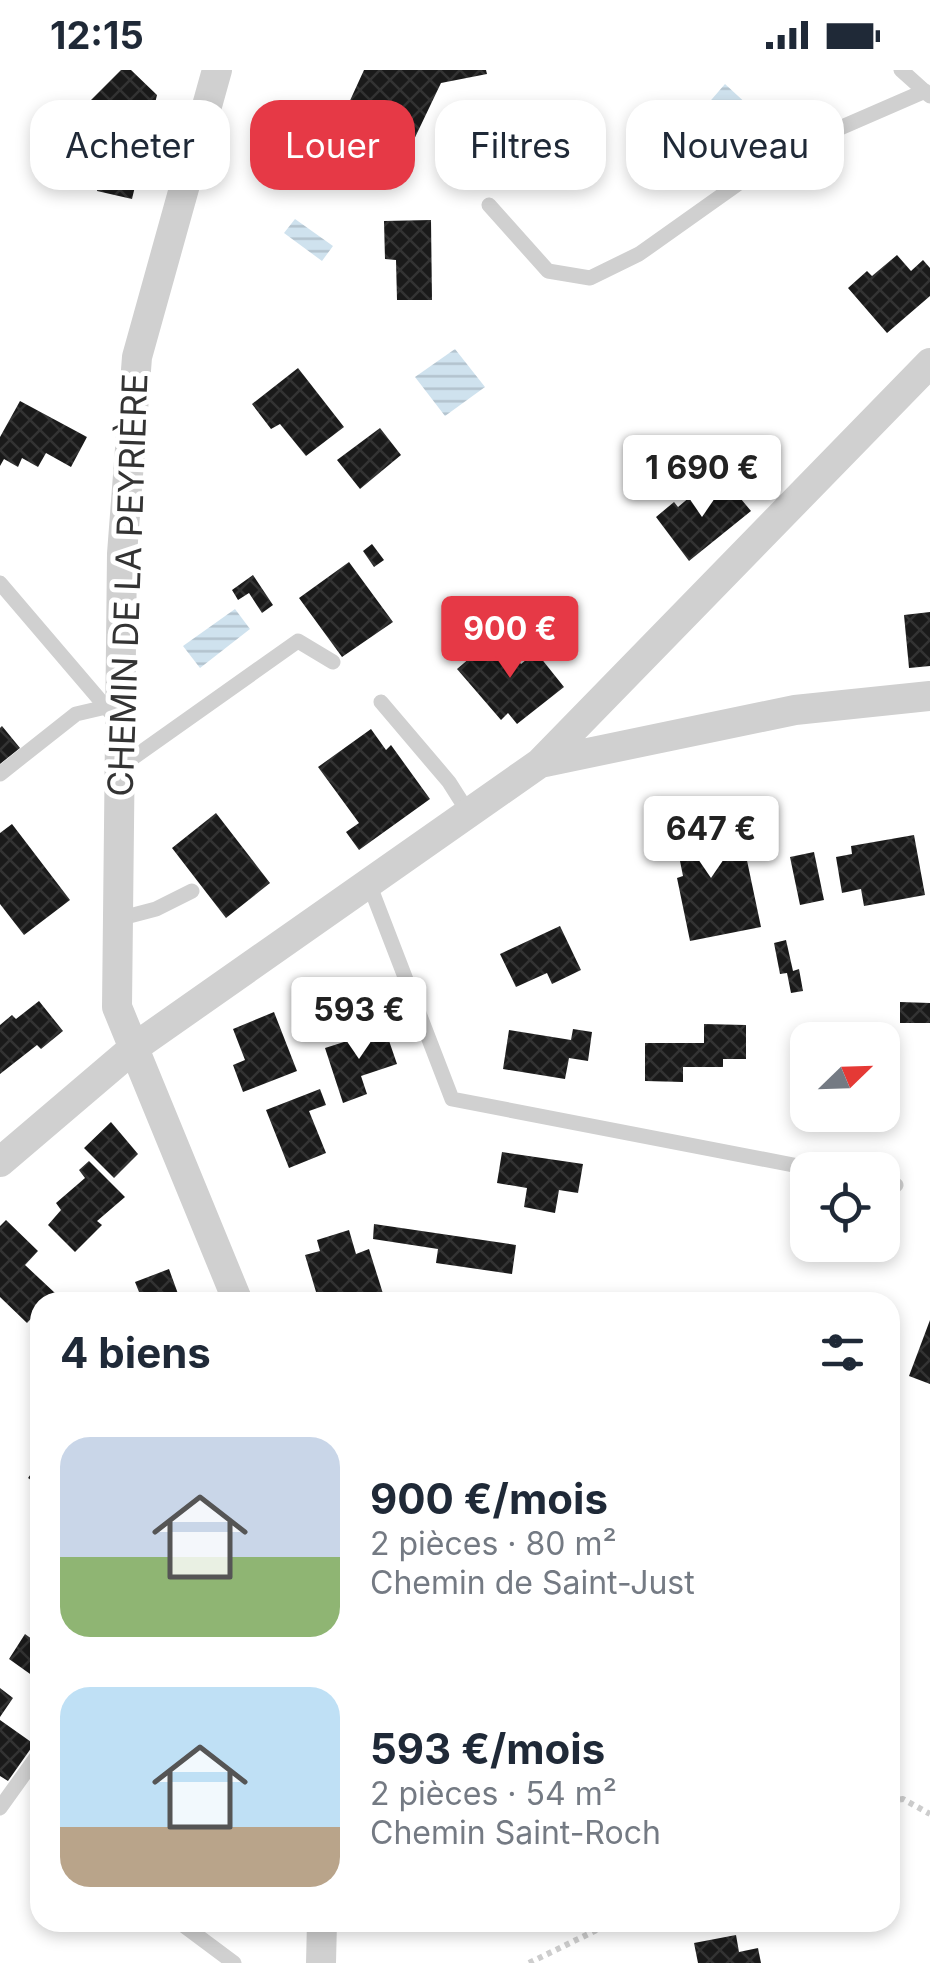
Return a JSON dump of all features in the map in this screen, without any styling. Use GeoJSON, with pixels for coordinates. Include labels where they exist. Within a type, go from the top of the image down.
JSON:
{"type":"FeatureCollection","features":[{"type":"Feature","properties":{"kind":"street","name":"CHEMIN DE LA PEYRIÈRE"},"geometry":{"type":"LineString","coordinates":[[217,70],[136,357],[113,715],[120,768],[118,1007],[234,1292]]}},
{"type":"Feature","properties":{"kind":"street"},"geometry":{"type":"LineString","coordinates":[[0,1162],[135,1047],[540,763],[930,363]]}},
{"type":"Feature","properties":{"kind":"street"},"geometry":{"type":"LineString","coordinates":[[540,763],[796,710],[930,696]]}},
{"type":"Feature","properties":{"kind":"street"},"geometry":{"type":"LineString","coordinates":[[321,1963],[322,1932]]}},
{"type":"Feature","properties":{"kind":"lane"},"geometry":{"type":"LineString","coordinates":[[489,205],[548,271],[590,278],[638,254],[780,154],[928,93],[901,70]]}},
{"type":"Feature","properties":{"kind":"lane"},"geometry":{"type":"LineString","coordinates":[[0,582],[113,715]]}},
{"type":"Feature","properties":{"kind":"lane"},"geometry":{"type":"LineString","coordinates":[[120,768],[298,641],[334,662]]}},
{"type":"Feature","properties":{"kind":"lane"},"geometry":{"type":"LineString","coordinates":[[381,702],[449,782],[468,812]]}},
{"type":"Feature","properties":{"kind":"lane"},"geometry":{"type":"LineString","coordinates":[[0,774],[76,714],[113,715]]}},
{"type":"Feature","properties":{"kind":"lane"},"geometry":{"type":"LineString","coordinates":[[368,881],[452,1098],[790,1164]]}},
{"type":"Feature","properties":{"kind":"lane"},"geometry":{"type":"LineString","coordinates":[[118,919],[156,909],[192,891]]}},
{"type":"Feature","properties":{"kind":"lane"},"geometry":{"type":"LineString","coordinates":[[0,1808],[30,1766]]}},
{"type":"Feature","properties":{"kind":"lane"},"geometry":{"type":"LineString","coordinates":[[192,1932],[234,1963]]}},
{"type":"Feature","properties":{"kind":"path"},"geometry":{"type":"LineString","coordinates":[[900,1800],[930,1814]]}},
{"type":"Feature","properties":{"kind":"path"},"geometry":{"type":"LineString","coordinates":[[529,1963],[593,1932]]}},
{"type":"Feature","properties":{"kind":"water"},"geometry":{"type":"Polygon","coordinates":[[[725,84],[742,100],[711,100],[725,84]]]}},
{"type":"Feature","properties":{"kind":"water"},"geometry":{"type":"Polygon","coordinates":[[[295,219],[333,246],[322,261],[284,233],[295,219]]]}},
{"type":"Feature","properties":{"kind":"water"},"geometry":{"type":"Polygon","coordinates":[[[455,349],[485,387],[445,416],[415,377],[455,349]]]}},
{"type":"Feature","properties":{"kind":"water"},"geometry":{"type":"Polygon","coordinates":[[[235,609],[250,629],[200,668],[183,646],[235,609]]]}},
{"type":"Feature","properties":{"kind":"building"},"geometry":{"type":"Polygon","coordinates":[[[121,70],[131,70],[157,95],[156,100],[91,100],[121,70]]]}},
{"type":"Feature","properties":{"kind":"building"},"geometry":{"type":"Polygon","coordinates":[[[364,70],[486,70],[487,74],[441,83],[415,137],[415,100],[350,100],[364,70]]]}},
{"type":"Feature","properties":{"kind":"building"},"geometry":{"type":"Polygon","coordinates":[[[97,190],[134,190],[132,199],[97,190]]]}},
{"type":"Feature","properties":{"kind":"building"},"geometry":{"type":"Polygon","coordinates":[[[431,220],[432,300],[397,300],[396,260],[385,259],[384,221],[431,220]]]}},
{"type":"Feature","properties":{"kind":"building"},"geometry":{"type":"Polygon","coordinates":[[[897,255],[911,271],[923,260],[930,268],[930,296],[887,333],[848,288],[867,271],[872,276],[897,255]]]}},
{"type":"Feature","properties":{"kind":"building"},"geometry":{"type":"Polygon","coordinates":[[[298,368],[344,427],[306,456],[280,424],[271,429],[252,404],[298,368]]]}},
{"type":"Feature","properties":{"kind":"building"},"geometry":{"type":"Polygon","coordinates":[[[20,401],[87,437],[71,467],[46,453],[38,467],[22,458],[18,467],[4,459],[0,466],[0,437],[20,401]]]}},
{"type":"Feature","properties":{"kind":"building"},"geometry":{"type":"Polygon","coordinates":[[[380,428],[401,455],[360,489],[337,460],[380,428]]]}},
{"type":"Feature","properties":{"kind":"building"},"geometry":{"type":"Polygon","coordinates":[[[703,486],[715,500],[731,487],[751,511],[689,561],[656,517],[674,502],[678,507],[703,486]]]}},
{"type":"Feature","properties":{"kind":"building"},"geometry":{"type":"Polygon","coordinates":[[[372,544],[384,560],[374,567],[363,551],[372,544]]]}},
{"type":"Feature","properties":{"kind":"building"},"geometry":{"type":"Polygon","coordinates":[[[349,562],[393,622],[342,657],[299,598],[349,562]]]}},
{"type":"Feature","properties":{"kind":"building"},"geometry":{"type":"Polygon","coordinates":[[[253,575],[273,605],[262,613],[249,593],[238,600],[232,590],[253,575]]]}},
{"type":"Feature","properties":{"kind":"building"},"geometry":{"type":"Polygon","coordinates":[[[930,612],[930,666],[909,668],[904,615],[930,612]]]}},
{"type":"Feature","properties":{"kind":"building"},"geometry":{"type":"Polygon","coordinates":[[[496,636],[521,664],[536,652],[564,687],[517,724],[508,713],[501,720],[457,669],[496,636]]]}},
{"type":"Feature","properties":{"kind":"building"},"geometry":{"type":"Polygon","coordinates":[[[0,728],[20,748],[0,764],[0,728]]]}},
{"type":"Feature","properties":{"kind":"building"},"geometry":{"type":"Polygon","coordinates":[[[371,729],[386,750],[391,745],[430,799],[359,850],[346,832],[359,823],[318,767],[371,729]]]}},
{"type":"Feature","properties":{"kind":"building"},"geometry":{"type":"Polygon","coordinates":[[[216,813],[270,883],[226,918],[172,848],[216,813]]]}},
{"type":"Feature","properties":{"kind":"building"},"geometry":{"type":"Polygon","coordinates":[[[678,813],[708,830],[721,829],[728,854],[745,851],[761,927],[690,941],[677,878],[683,876],[680,861],[659,847],[678,813]]]}},
{"type":"Feature","properties":{"kind":"building"},"geometry":{"type":"Polygon","coordinates":[[[12,824],[70,900],[24,935],[0,904],[0,833],[12,824]]]}},
{"type":"Feature","properties":{"kind":"building"},"geometry":{"type":"Polygon","coordinates":[[[914,835],[925,895],[864,906],[861,889],[842,893],[836,857],[852,854],[851,846],[914,835]]]}},
{"type":"Feature","properties":{"kind":"building"},"geometry":{"type":"Polygon","coordinates":[[[814,852],[824,900],[800,905],[790,857],[814,852]]]}},
{"type":"Feature","properties":{"kind":"building"},"geometry":{"type":"Polygon","coordinates":[[[560,926],[581,970],[552,984],[547,973],[516,987],[500,954],[560,926]]]}},
{"type":"Feature","properties":{"kind":"building"},"geometry":{"type":"Polygon","coordinates":[[[786,940],[793,971],[799,969],[803,991],[791,993],[787,973],[780,974],[774,943],[786,940]]]}},
{"type":"Feature","properties":{"kind":"building"},"geometry":{"type":"Polygon","coordinates":[[[39,1001],[63,1031],[41,1049],[37,1045],[0,1074],[0,1025],[12,1015],[16,1019],[39,1001]]]}},
{"type":"Feature","properties":{"kind":"building"},"geometry":{"type":"Polygon","coordinates":[[[900,1002],[930,1003],[930,1023],[900,1022],[900,1002]]]}},
{"type":"Feature","properties":{"kind":"building"},"geometry":{"type":"Polygon","coordinates":[[[274,1012],[297,1071],[243,1092],[233,1065],[245,1060],[233,1029],[274,1012]]]}},
{"type":"Feature","properties":{"kind":"building"},"geometry":{"type":"Polygon","coordinates":[[[704,1024],[746,1025],[746,1059],[723,1059],[723,1067],[683,1067],[683,1082],[645,1081],[645,1043],[704,1043],[704,1024]]]}},
{"type":"Feature","properties":{"kind":"building"},"geometry":{"type":"Polygon","coordinates":[[[385,1029],[397,1064],[361,1076],[367,1094],[343,1103],[325,1048],[385,1029]]]}},
{"type":"Feature","properties":{"kind":"building"},"geometry":{"type":"Polygon","coordinates":[[[573,1029],[592,1032],[588,1061],[569,1058],[565,1079],[503,1069],[509,1030],[571,1040],[573,1029]]]}},
{"type":"Feature","properties":{"kind":"building"},"geometry":{"type":"Polygon","coordinates":[[[320,1089],[326,1105],[309,1111],[326,1153],[289,1168],[266,1110],[320,1089]]]}},
{"type":"Feature","properties":{"kind":"building"},"geometry":{"type":"Polygon","coordinates":[[[111,1122],[138,1154],[114,1178],[84,1148],[111,1122]]]}},
{"type":"Feature","properties":{"kind":"building"},"geometry":{"type":"Polygon","coordinates":[[[502,1152],[583,1164],[578,1193],[559,1190],[555,1213],[524,1207],[527,1188],[497,1183],[502,1152]]]}},
{"type":"Feature","properties":{"kind":"building"},"geometry":{"type":"Polygon","coordinates":[[[89,1161],[125,1197],[97,1221],[102,1225],[75,1252],[48,1225],[61,1210],[56,1203],[85,1178],[79,1170],[89,1161]]]}},
{"type":"Feature","properties":{"kind":"building"},"geometry":{"type":"Polygon","coordinates":[[[6,1220],[38,1251],[25,1265],[54,1292],[30,1292],[27,1323],[0,1297],[0,1226],[6,1220]]]}},
{"type":"Feature","properties":{"kind":"building"},"geometry":{"type":"Polygon","coordinates":[[[374,1224],[516,1245],[512,1274],[436,1263],[438,1249],[373,1239],[374,1224]]]}},
{"type":"Feature","properties":{"kind":"building"},"geometry":{"type":"Polygon","coordinates":[[[349,1230],[356,1254],[369,1249],[382,1292],[316,1292],[305,1255],[320,1251],[317,1240],[349,1230]]]}},
{"type":"Feature","properties":{"kind":"building"},"geometry":{"type":"Polygon","coordinates":[[[169,1269],[177,1292],[139,1292],[135,1282],[169,1269]]]}},
{"type":"Feature","properties":{"kind":"building"},"geometry":{"type":"Polygon","coordinates":[[[930,1320],[930,1384],[909,1376],[930,1320]]]}},
{"type":"Feature","properties":{"kind":"building"},"geometry":{"type":"Polygon","coordinates":[[[25,1634],[30,1638],[30,1674],[9,1659],[25,1634]]]}},
{"type":"Feature","properties":{"kind":"building"},"geometry":{"type":"Polygon","coordinates":[[[0,1688],[13,1698],[0,1717],[0,1688]]]}},
{"type":"Feature","properties":{"kind":"building"},"geometry":{"type":"Polygon","coordinates":[[[0,1720],[30,1741],[30,1750],[8,1781],[0,1776],[0,1720]]]}},
{"type":"Feature","properties":{"kind":"building"},"geometry":{"type":"Polygon","coordinates":[[[736,1935],[739,1952],[758,1948],[761,1963],[698,1963],[694,1943],[736,1935]]]}}]}
